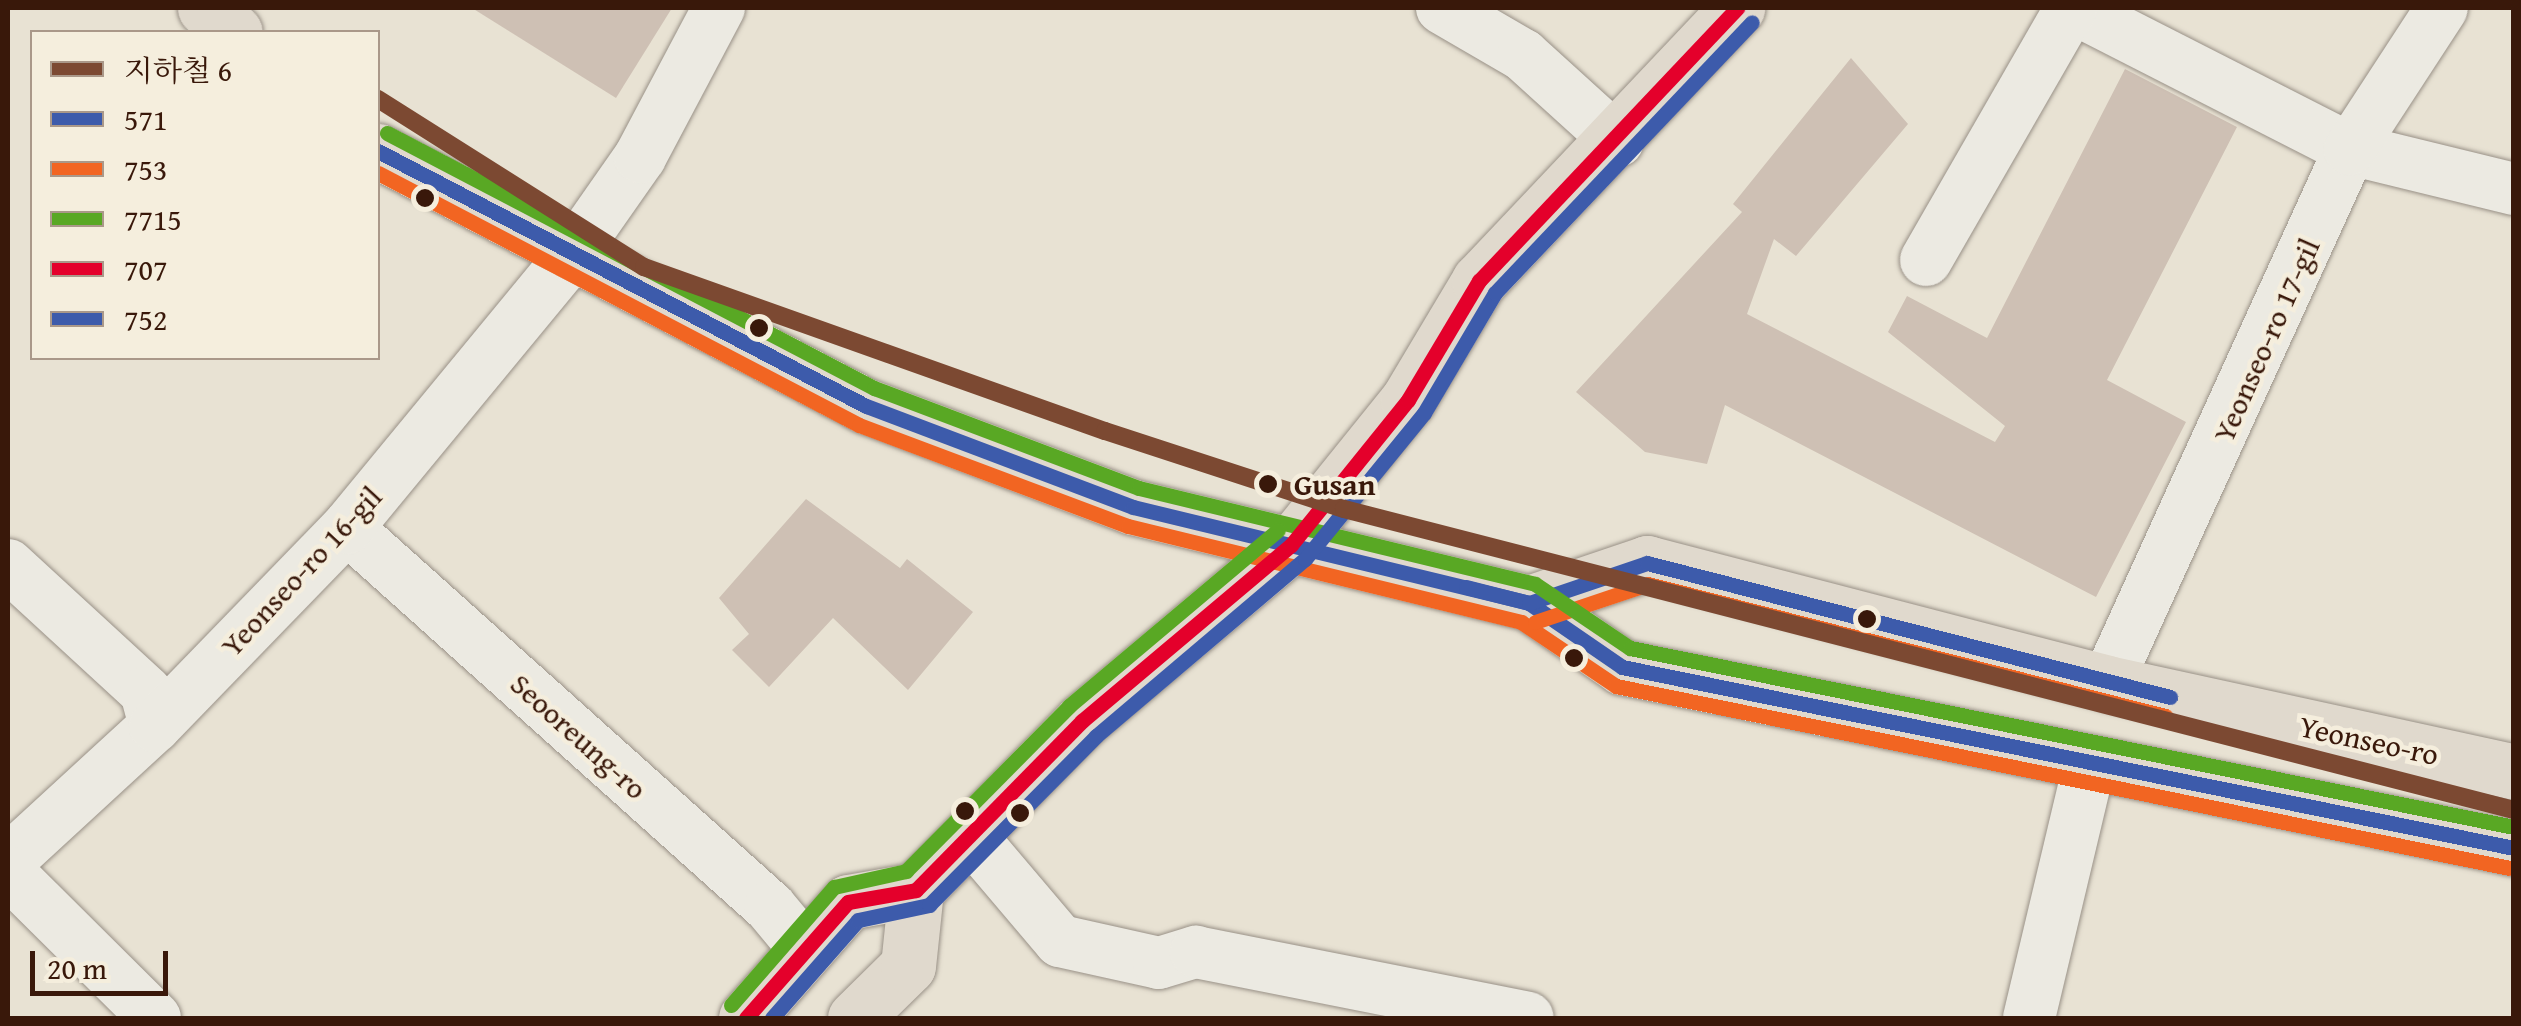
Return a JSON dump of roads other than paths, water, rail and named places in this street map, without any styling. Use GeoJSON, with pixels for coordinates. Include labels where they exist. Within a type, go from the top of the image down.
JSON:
{"type":"FeatureCollection","features":[{"type":"Feature","properties":{"kind":"main road"},"geometry":{"type":"LineString","coordinates":[[205,8],[233,30]]}},
{"type":"Feature","properties":{"kind":"main road"},"geometry":{"type":"LineString","coordinates":[[746,1018],[848,902],[916,890],[1082,721],[1291,545],[1408,400],[1479,280],[1618,141],[1737,8]]}},
{"type":"Feature","properties":{"kind":"main road"},"geometry":{"type":"LineString","coordinates":[[380,152],[570,257],[866,406],[1133,508],[1528,603],[1622,666],[2089,766],[2514,848]]}},
{"type":"Feature","properties":{"kind":"main road","name":"Yeonseo-ro"},"geometry":{"type":"LineString","coordinates":[[1528,603],[1647,563],[2107,683],[2514,772]]}},
{"type":"Feature","properties":{"kind":"main road"},"geometry":{"type":"LineString","coordinates":[[855,1018],[908,966],[916,890]]}},
{"type":"Feature","properties":{"kind":"street","name":"Yeonseo-ro 16-gil"},"geometry":{"type":"LineString","coordinates":[[8,861],[156,726],[346,528],[570,257],[640,157],[718,8]]}},
{"type":"Feature","properties":{"kind":"street"},"geometry":{"type":"LineString","coordinates":[[1442,8],[1523,55],[1618,141]]}},
{"type":"Feature","properties":{"kind":"street"},"geometry":{"type":"LineString","coordinates":[[1926,260],[2072,8],[2350,149],[2514,189]]}},
{"type":"Feature","properties":{"kind":"street","name":"Yeonseo-ro 17-gil"},"geometry":{"type":"LineString","coordinates":[[2107,683],[2350,149],[2442,8]]}},
{"type":"Feature","properties":{"kind":"street","name":"Seooreung-ro"},"geometry":{"type":"LineString","coordinates":[[346,528],[770,908],[805,949]]}},
{"type":"Feature","properties":{"kind":"street"},"geometry":{"type":"LineString","coordinates":[[8,566],[146,692],[156,726]]}},
{"type":"Feature","properties":{"kind":"street"},"geometry":{"type":"LineString","coordinates":[[2029,1018],[2089,766]]}},
{"type":"Feature","properties":{"kind":"street"},"geometry":{"type":"LineString","coordinates":[[970,834],[1060,941],[1158,963],[1196,952],[1528,1018]]}},
{"type":"Feature","properties":{"kind":"street"},"geometry":{"type":"LineString","coordinates":[[8,872],[155,1018]]}},
{"type":"Feature","properties":{"kind":"metro line","name":"6"},"geometry":{"type":"LineString","coordinates":[[380,100],[644,267],[1105,431],[1344,509],[2514,810]]}},
{"type":"Feature","properties":{"kind":"place","name":"Gusan"},"geometry":{"type":"Point","coordinates":[1268,484]}}]}
